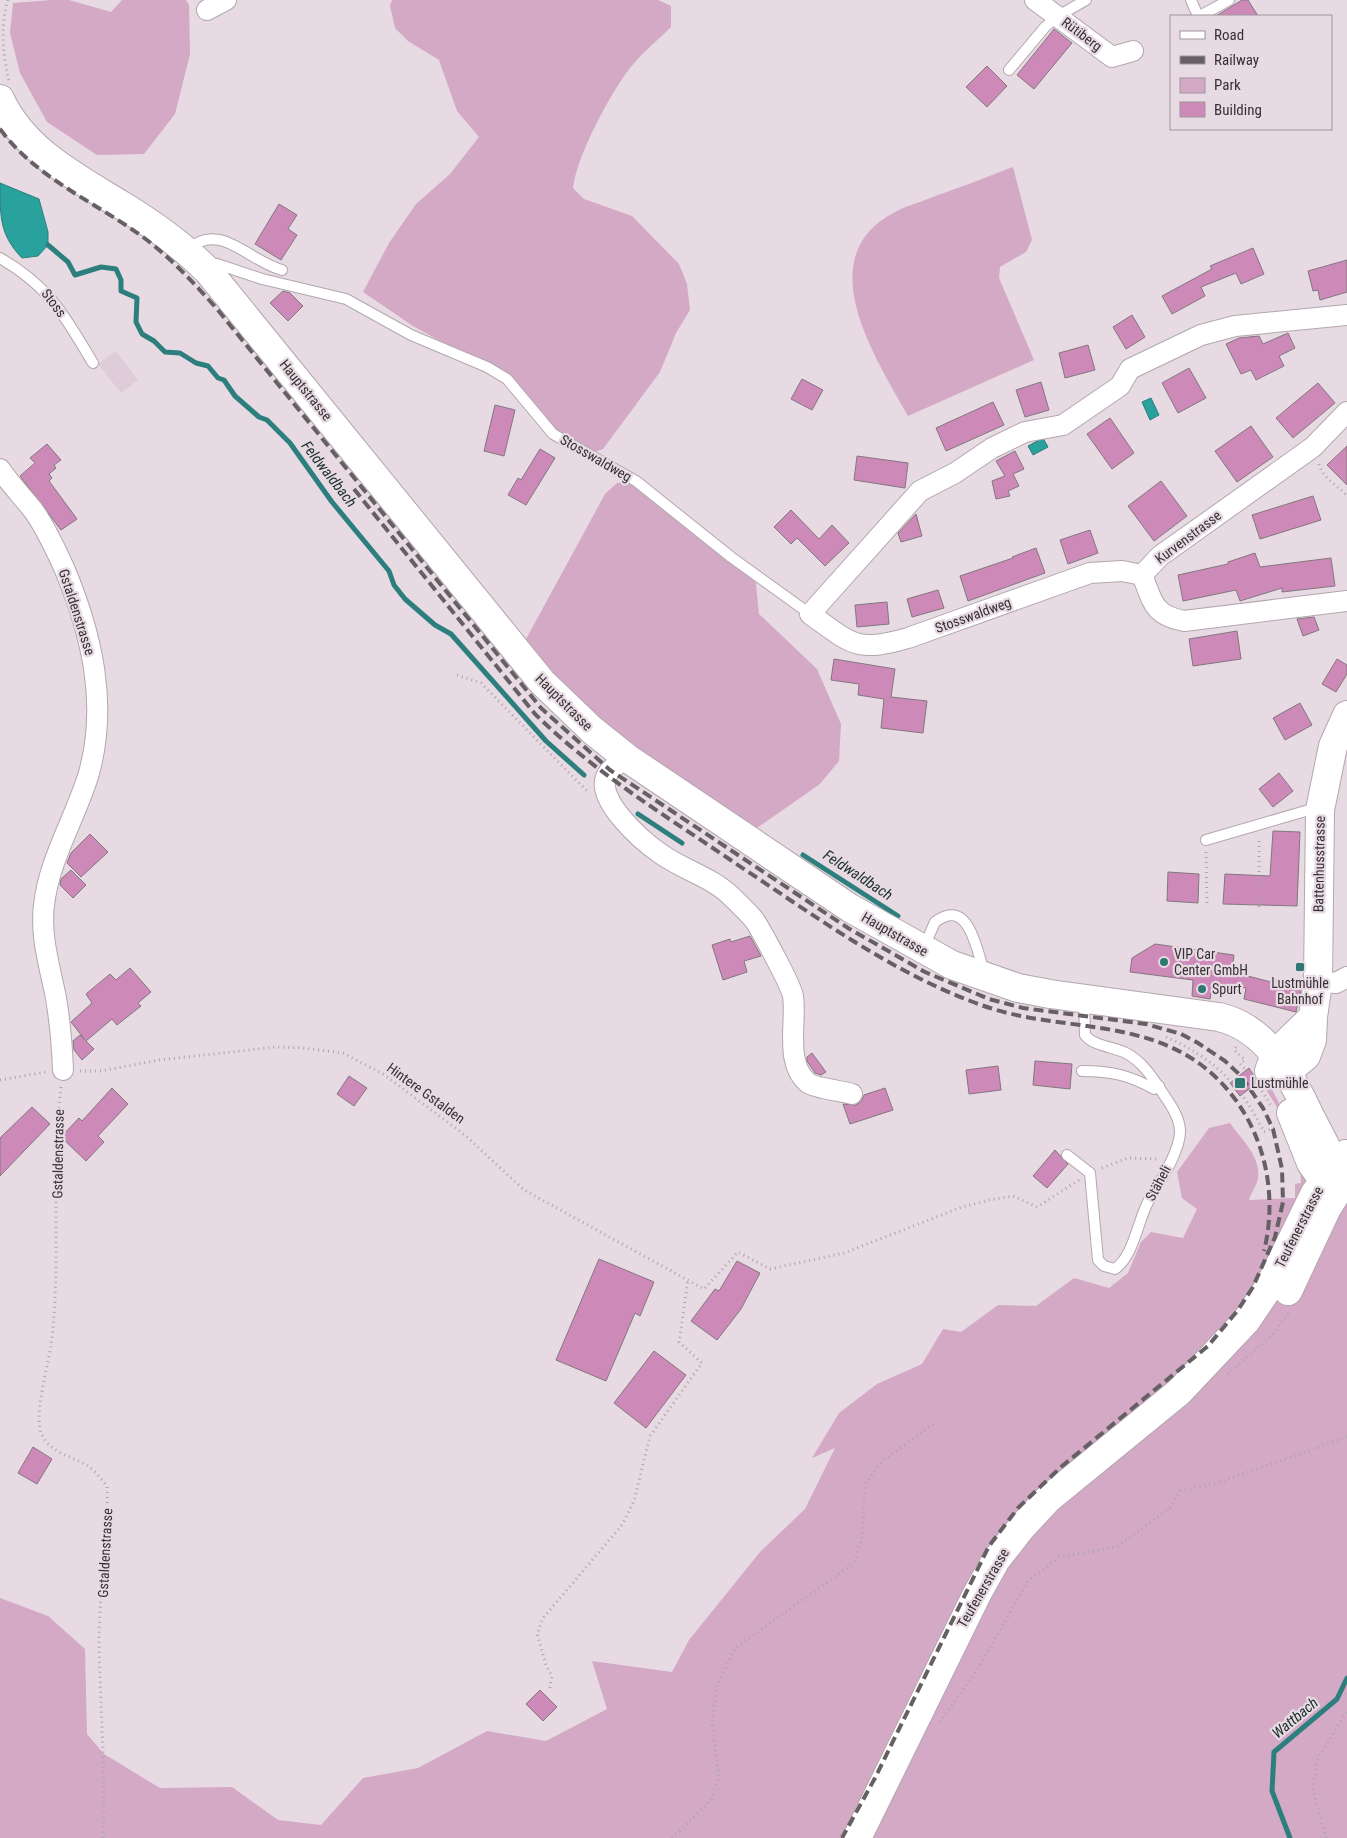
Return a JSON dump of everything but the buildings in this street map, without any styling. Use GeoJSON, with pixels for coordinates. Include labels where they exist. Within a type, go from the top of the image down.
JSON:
{"type":"FeatureCollection","features":[{"type":"Feature","properties":{"kind":"street"},"geometry":{"type":"LineString","coordinates":[[207,10],[226,0]]}},
{"type":"Feature","properties":{"kind":"street"},"geometry":{"type":"LineString","coordinates":[[1035,0],[1058,16]]}},
{"type":"Feature","properties":{"kind":"street","name":"Rütiberg"},"geometry":{"type":"LineString","coordinates":[[1058,16],[1112,57],[1133,51]]}},
{"type":"Feature","properties":{"kind":"street","name":"Hauptstrasse"},"geometry":{"type":"LineString","coordinates":[[6,94],[16,126],[42,154],[159,229],[187,250],[208,271],[542,682],[592,730],[627,758],[850,908],[952,966],[1018,988],[1084,1000],[1158,1008],[1229,1020],[1257,1037],[1277,1066]]}},
{"type":"Feature","properties":{"kind":"street"},"geometry":{"type":"LineString","coordinates":[[810,614],[920,491],[955,473],[992,448],[1025,432],[1063,425],[1120,386],[1130,369],[1201,335],[1235,326],[1347,315]]}},
{"type":"Feature","properties":{"kind":"street","name":"Kurvenstrasse"},"geometry":{"type":"LineString","coordinates":[[1347,412],[1313,447],[1160,556],[1142,575],[1156,610],[1169,618],[1184,620],[1347,601]]}},
{"type":"Feature","properties":{"kind":"street","name":"Gstaldenstrasse"},"geometry":{"type":"LineString","coordinates":[[0,469],[10,484],[33,510],[59,558],[74,593],[90,641],[97,686],[97,725],[89,771],[52,871],[44,904],[46,956],[62,1034],[63,1070]]}},
{"type":"Feature","properties":{"kind":"street","name":"Stosswaldweg"},"geometry":{"type":"LineString","coordinates":[[810,614],[849,642],[873,646],[908,638],[1090,572],[1122,571],[1142,575]]}},
{"type":"Feature","properties":{"kind":"street","name":"Battenhusstrasse"},"geometry":{"type":"LineString","coordinates":[[1277,1066],[1300,1063],[1310,1049],[1318,982],[1320,810],[1331,756],[1347,715]]}},
{"type":"Feature","properties":{"kind":"street"},"geometry":{"type":"LineString","coordinates":[[627,758],[610,770],[606,776],[604,788],[606,799],[661,854],[725,889],[754,921],[793,994],[794,1058],[801,1073],[809,1083],[852,1094]]}},
{"type":"Feature","properties":{"kind":"street"},"geometry":{"type":"LineString","coordinates":[[1318,982],[1336,983],[1347,976]]}},
{"type":"Feature","properties":{"kind":"street","name":"Teufenerstrasse"},"geometry":{"type":"LineString","coordinates":[[857,1838],[977,1594],[996,1560],[1021,1528],[1048,1499],[1179,1392],[1219,1370],[1249,1346],[1260,1334],[1287,1293],[1327,1208],[1339,1172],[1277,1066]]}},
{"type":"Feature","properties":{"kind":"lane"},"geometry":{"type":"LineString","coordinates":[[1009,70],[1045,27],[1058,16],[1086,0]]}},
{"type":"Feature","properties":{"kind":"lane"},"geometry":{"type":"LineString","coordinates":[[1190,0],[1198,15]]}},
{"type":"Feature","properties":{"kind":"lane"},"geometry":{"type":"LineString","coordinates":[[1201,15],[1229,0]]}},
{"type":"Feature","properties":{"kind":"lane"},"geometry":{"type":"LineString","coordinates":[[187,250],[201,239],[216,239],[231,243],[267,266],[282,270]]}},
{"type":"Feature","properties":{"kind":"lane","name":"Stoss"},"geometry":{"type":"LineString","coordinates":[[0,258],[40,285],[61,310],[92,363]]}},
{"type":"Feature","properties":{"kind":"lane","name":"Stosswaldweg"},"geometry":{"type":"LineString","coordinates":[[208,271],[217,264],[262,279],[346,299],[410,335],[487,367],[507,379],[553,434],[636,482],[732,557],[810,614]]}},
{"type":"Feature","properties":{"kind":"lane"},"geometry":{"type":"LineString","coordinates":[[1206,840],[1309,810],[1320,810]]}},
{"type":"Feature","properties":{"kind":"lane"},"geometry":{"type":"LineString","coordinates":[[923,950],[935,922],[949,916],[959,918],[970,929],[985,978]]}},
{"type":"Feature","properties":{"kind":"lane","name":"Stäheli"},"geometry":{"type":"LineString","coordinates":[[1084,1000],[1084,1032],[1087,1039],[1114,1047],[1129,1055],[1144,1067],[1177,1118],[1180,1130],[1178,1142],[1142,1213],[1124,1263],[1115,1269],[1104,1266],[1098,1260],[1090,1173]]}},
{"type":"Feature","properties":{"kind":"lane"},"geometry":{"type":"LineString","coordinates":[[1082,1071],[1112,1071],[1138,1080],[1154,1089],[1158,1086]]}},
{"type":"Feature","properties":{"kind":"lane"},"geometry":{"type":"LineString","coordinates":[[1067,1155],[1090,1173]]}},
{"type":"Feature","properties":{"kind":"path"},"geometry":{"type":"LineString","coordinates":[[6,94],[4,43],[8,0]]}},
{"type":"Feature","properties":{"kind":"path"},"geometry":{"type":"LineString","coordinates":[[1313,447],[1319,453],[1318,466],[1330,483],[1340,488],[1347,496]]}},
{"type":"Feature","properties":{"kind":"path"},"geometry":{"type":"LineString","coordinates":[[457,675],[480,683],[590,794],[604,788]]}},
{"type":"Feature","properties":{"kind":"path"},"geometry":{"type":"LineString","coordinates":[[1259,824],[1259,907]]}},
{"type":"Feature","properties":{"kind":"path"},"geometry":{"type":"LineString","coordinates":[[1206,840],[1207,904]]}},
{"type":"Feature","properties":{"kind":"path"},"geometry":{"type":"LineString","coordinates":[[1166,1037],[1192,1049],[1220,1069],[1240,1091],[1264,1132],[1281,1125]]}},
{"type":"Feature","properties":{"kind":"path","name":"Hintere Gstalden"},"geometry":{"type":"LineString","coordinates":[[0,1080],[63,1070],[101,1070],[159,1060],[276,1047],[304,1048],[343,1053],[383,1074],[466,1136],[524,1190],[704,1289],[738,1252],[770,1269],[844,1253],[962,1207],[988,1200],[1013,1196],[1037,1207],[1090,1173]]}},
{"type":"Feature","properties":{"kind":"path","name":"Gstaldenstrasse"},"geometry":{"type":"LineString","coordinates":[[63,1070],[55,1134],[56,1287],[51,1346],[39,1406],[41,1435],[54,1449],[90,1467],[107,1486],[108,1511],[99,1639],[105,1789],[103,1838]]}},
{"type":"Feature","properties":{"kind":"path"},"geometry":{"type":"LineString","coordinates":[[1090,1173],[1128,1158],[1170,1161]]}},
{"type":"Feature","properties":{"kind":"path"},"geometry":{"type":"LineString","coordinates":[[550,1688],[552,1676],[546,1665],[537,1634],[543,1618],[622,1525],[634,1501],[650,1436],[702,1363],[679,1342],[688,1280]]}},
{"type":"Feature","properties":{"kind":"path"},"geometry":{"type":"LineString","coordinates":[[1225,1376],[1270,1337],[1292,1308]]}},
{"type":"Feature","properties":{"kind":"path"},"geometry":{"type":"LineString","coordinates":[[672,1838],[711,1800],[719,1778],[712,1722],[717,1685],[735,1648],[854,1563],[862,1537],[865,1484],[882,1461],[933,1424]]}},
{"type":"Feature","properties":{"kind":"path"},"geometry":{"type":"LineString","coordinates":[[937,1726],[976,1672],[1028,1581],[1059,1557],[1117,1547],[1171,1507],[1180,1491],[1220,1482],[1347,1437]]}},
{"type":"Feature","properties":{"kind":"path"},"geometry":{"type":"LineString","coordinates":[[1326,1838],[1313,1789],[1318,1758],[1347,1711]]}},
{"type":"Feature","properties":{"kind":"shaded area"},"geometry":{"type":"Polygon","coordinates":[[[116,351],[138,380],[121,393],[98,364],[116,351]]]}},
{"type":"Feature","properties":{"kind":"green space"},"geometry":{"type":"Polygon","coordinates":[[[69,0],[111,12],[122,0],[186,0],[189,5],[190,54],[175,114],[144,154],[97,155],[47,122],[20,73],[10,33],[13,3],[69,0]]]}},
{"type":"Feature","properties":{"kind":"green space"},"geometry":{"type":"Polygon","coordinates":[[[392,0],[658,0],[671,6],[671,27],[630,68],[604,109],[581,159],[573,188],[584,199],[632,216],[679,264],[687,284],[690,310],[676,333],[660,372],[603,449],[589,454],[553,434],[529,406],[487,367],[413,326],[363,292],[389,243],[416,204],[450,174],[479,137],[457,111],[439,60],[408,41],[395,28],[390,6],[392,0]]]}},
{"type":"Feature","properties":{"kind":"green space"},"geometry":{"type":"Polygon","coordinates":[[[1013,167],[1032,240],[1026,252],[1000,267],[999,278],[1034,360],[908,416],[880,366],[867,338],[857,309],[852,281],[856,255],[869,231],[895,212],[1013,167]]]}},
{"type":"Feature","properties":{"kind":"green space"},"geometry":{"type":"Polygon","coordinates":[[[636,481],[755,574],[759,614],[817,669],[841,724],[839,761],[820,784],[744,837],[519,652],[605,494],[617,483],[636,481]]]}},
{"type":"Feature","properties":{"kind":"green space"},"geometry":{"type":"Polygon","coordinates":[[[1268,1082],[1281,1107],[1277,1107],[1263,1085],[1268,1082]]]}},
{"type":"Feature","properties":{"kind":"green space"},"geometry":{"type":"Polygon","coordinates":[[[1230,1123],[1249,1148],[1258,1170],[1258,1178],[1249,1200],[1295,1198],[1295,1184],[1301,1183],[1300,1159],[1293,1159],[1292,1135],[1306,1172],[1303,1198],[1347,1197],[1347,1838],[0,1838],[0,1598],[48,1616],[85,1649],[87,1734],[104,1754],[160,1788],[232,1787],[278,1820],[321,1825],[363,1778],[418,1768],[487,1731],[546,1741],[607,1709],[592,1661],[672,1672],[689,1640],[760,1552],[805,1509],[835,1448],[812,1458],[839,1413],[877,1384],[922,1364],[943,1329],[961,1332],[998,1305],[1036,1306],[1074,1278],[1109,1288],[1128,1273],[1141,1242],[1151,1232],[1183,1238],[1197,1209],[1182,1198],[1177,1172],[1209,1128],[1230,1123]]]}},
{"type":"Feature","properties":{"kind":"water"},"geometry":{"type":"Polygon","coordinates":[[[0,183],[39,199],[48,232],[48,245],[38,256],[22,258],[9,242],[1,216],[0,183]]]}},
{"type":"Feature","properties":{"kind":"water"},"geometry":{"type":"Polygon","coordinates":[[[1151,398],[1159,415],[1150,420],[1142,402],[1151,398]]]}},
{"type":"Feature","properties":{"kind":"water"},"geometry":{"type":"Polygon","coordinates":[[[1043,438],[1048,447],[1033,455],[1028,446],[1043,438]]]}},
{"type":"Feature","properties":{"kind":"waterway","name":"Feldwaldbach"},"geometry":{"type":"LineString","coordinates":[[48,245],[68,262],[75,275],[101,267],[116,269],[121,280],[121,291],[137,298],[136,322],[142,334],[154,341],[165,352],[180,353],[196,363],[208,366],[218,378],[224,380],[235,396],[259,417],[267,420],[290,443],[332,502],[389,571],[394,585],[405,599],[435,625],[451,634],[546,741],[584,775]]}},
{"type":"Feature","properties":{"kind":"waterway","name":"Feldwaldbach"},"geometry":{"type":"LineString","coordinates":[[638,814],[682,843]]}},
{"type":"Feature","properties":{"kind":"waterway","name":"Feldwaldbach"},"geometry":{"type":"LineString","coordinates":[[803,855],[898,916]]}},
{"type":"Feature","properties":{"kind":"waterway","name":"Wattbach"},"geometry":{"type":"LineString","coordinates":[[1290,1838],[1272,1791],[1274,1752],[1337,1699],[1347,1678]]}},
{"type":"Feature","properties":{"kind":"railway"},"geometry":{"type":"LineString","coordinates":[[0,129],[31,162],[67,188],[143,237],[191,280],[217,309],[541,708],[610,770],[848,928],[925,972],[989,999],[1023,1008],[1146,1024],[1181,1034],[1225,1061],[1241,1076],[1263,1108],[1273,1129],[1282,1169],[1283,1202],[1275,1237],[1253,1287],[1238,1310],[1208,1346],[1061,1467],[1018,1508],[989,1546],[875,1778],[842,1838]]}},
{"type":"Feature","properties":{"kind":"railway"},"geometry":{"type":"LineString","coordinates":[[354,489],[535,714],[582,756],[657,811],[855,942],[886,961],[950,993],[1011,1014],[1095,1027],[1150,1039],[1176,1049],[1200,1064],[1220,1082],[1237,1102],[1250,1124],[1260,1148],[1267,1173],[1269,1199],[1269,1225],[1264,1251]]}},
{"type":"Feature","properties":{"kind":"place","name":"VIP Car Center GmbH"},"geometry":{"type":"Point","coordinates":[1164,962]}},
{"type":"Feature","properties":{"kind":"place","name":"Lustmühle Bahnhof"},"geometry":{"type":"Point","coordinates":[1300,967]}},
{"type":"Feature","properties":{"kind":"place","name":"Spurt"},"geometry":{"type":"Point","coordinates":[1202,989]}},
{"type":"Feature","properties":{"kind":"place","name":"Lustmühle"},"geometry":{"type":"Point","coordinates":[1240,1083]}}]}
